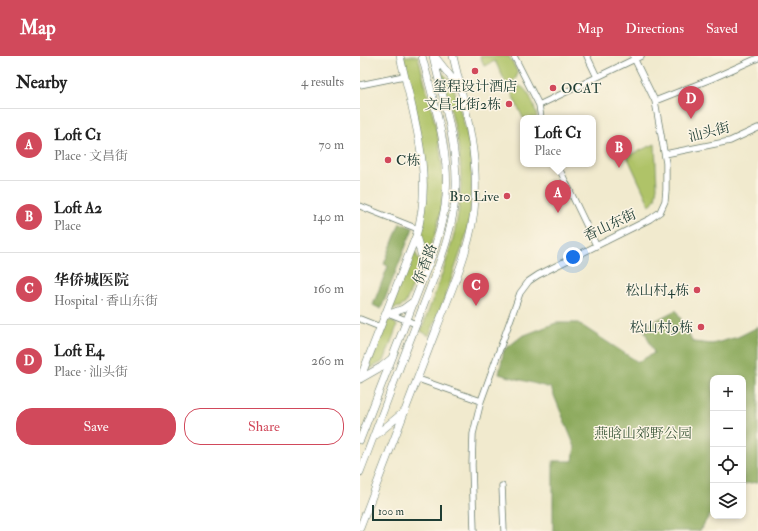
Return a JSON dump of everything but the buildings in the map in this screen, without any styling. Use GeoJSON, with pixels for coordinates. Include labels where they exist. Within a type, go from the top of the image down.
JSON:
{"type":"FeatureCollection","features":[{"type":"Feature","properties":{"kind":"main road"},"geometry":{"type":"LineString","coordinates":[[360,379],[387,313],[417,232],[423,206],[424,190],[422,158],[400,56]]}},
{"type":"Feature","properties":{"kind":"main road","name":"侨香路"},"geometry":{"type":"LineString","coordinates":[[360,440],[433,253],[445,206],[446,176],[442,137],[422,56]]}},
{"type":"Feature","properties":{"kind":"main road"},"geometry":{"type":"LineString","coordinates":[[434,56],[444,70],[458,84],[462,93]]}},
{"type":"Feature","properties":{"kind":"main road","name":"侨香路"},"geometry":{"type":"LineString","coordinates":[[360,472],[447,244],[452,225],[456,186],[454,149],[434,56]]}},
{"type":"Feature","properties":{"kind":"main road"},"geometry":{"type":"LineString","coordinates":[[360,528],[407,408],[458,270],[469,238],[473,220],[475,200],[474,160],[462,93],[453,56]]}},
{"type":"Feature","properties":{"kind":"main road"},"geometry":{"type":"LineString","coordinates":[[417,232],[426,271]]}},
{"type":"Feature","properties":{"kind":"main road"},"geometry":{"type":"LineString","coordinates":[[387,313],[403,309],[414,300],[424,303]]}},
{"type":"Feature","properties":{"kind":"main road"},"geometry":{"type":"LineString","coordinates":[[360,379],[381,367],[392,357]]}},
{"type":"Feature","properties":{"kind":"main road"},"geometry":{"type":"LineString","coordinates":[[387,370],[397,374]]}},
{"type":"Feature","properties":{"kind":"main road"},"geometry":{"type":"LineString","coordinates":[[373,438],[407,408]]}},
{"type":"Feature","properties":{"kind":"street"},"geometry":{"type":"LineString","coordinates":[[514,56],[539,105],[541,115]]}},
{"type":"Feature","properties":{"kind":"street"},"geometry":{"type":"LineString","coordinates":[[587,56],[597,77]]}},
{"type":"Feature","properties":{"kind":"street"},"geometry":{"type":"LineString","coordinates":[[539,105],[634,57],[641,56]]}},
{"type":"Feature","properties":{"kind":"street","name":"香山东街"},"geometry":{"type":"LineString","coordinates":[[474,531],[473,434],[481,401],[522,289],[529,281],[538,275],[596,245],[650,220],[660,212],[664,205],[666,196],[665,154],[655,101],[634,57]]}},
{"type":"Feature","properties":{"kind":"street"},"geometry":{"type":"LineString","coordinates":[[655,101],[711,79],[754,59]]}},
{"type":"Feature","properties":{"kind":"street"},"geometry":{"type":"LineString","coordinates":[[360,85],[404,76]]}},
{"type":"Feature","properties":{"kind":"street","name":"汕头街"},"geometry":{"type":"LineString","coordinates":[[665,154],[730,141],[758,128]]}},
{"type":"Feature","properties":{"kind":"street"},"geometry":{"type":"LineString","coordinates":[[558,167],[596,245]]}},
{"type":"Feature","properties":{"kind":"street"},"geometry":{"type":"LineString","coordinates":[[360,206],[417,232]]}},
{"type":"Feature","properties":{"kind":"street"},"geometry":{"type":"LineString","coordinates":[[387,313],[416,324]]}},
{"type":"Feature","properties":{"kind":"street"},"geometry":{"type":"LineString","coordinates":[[360,319],[380,327]]}},
{"type":"Feature","properties":{"kind":"street"},"geometry":{"type":"LineString","coordinates":[[418,379],[481,401]]}},
{"type":"Feature","properties":{"kind":"street"},"geometry":{"type":"LineString","coordinates":[[502,486],[504,531]]}},
{"type":"Feature","properties":{"kind":"green space"},"geometry":{"type":"Polygon","coordinates":[[[403,56],[418,56],[435,121],[442,165],[443,187],[441,209],[435,234],[425,256],[418,235],[427,188],[425,159],[403,56]]]}},
{"type":"Feature","properties":{"kind":"green space"},"geometry":{"type":"Polygon","coordinates":[[[480,56],[509,56],[516,69],[517,76],[507,85],[495,61],[484,66],[480,56]]]}},
{"type":"Feature","properties":{"kind":"green space"},"geometry":{"type":"Polygon","coordinates":[[[441,72],[453,85],[467,134],[471,156],[472,179],[470,218],[465,239],[443,303],[429,336],[421,331],[452,243],[460,199],[461,176],[458,142],[441,72]]]}},
{"type":"Feature","properties":{"kind":"green space"},"geometry":{"type":"Polygon","coordinates":[[[518,86],[522,87],[528,94],[536,115],[522,115],[510,90],[518,86]]]}},
{"type":"Feature","properties":{"kind":"green space"},"geometry":{"type":"Polygon","coordinates":[[[655,144],[657,187],[655,199],[650,206],[627,156],[655,144]]]}},
{"type":"Feature","properties":{"kind":"green space"},"geometry":{"type":"Polygon","coordinates":[[[400,223],[413,228],[381,309],[373,305],[388,266],[384,264],[400,223]]]}},
{"type":"Feature","properties":{"kind":"green space"},"geometry":{"type":"Polygon","coordinates":[[[413,248],[421,267],[405,304],[400,307],[390,309],[413,248]]]}},
{"type":"Feature","properties":{"kind":"green space","name":"燕晗山郊野公园"},"geometry":{"type":"Polygon","coordinates":[[[676,310],[693,342],[712,344],[738,337],[758,327],[758,482],[746,484],[746,375],[710,375],[710,516],[700,531],[553,531],[553,461],[573,461],[575,447],[551,388],[499,374],[504,350],[522,336],[556,323],[578,323],[638,362],[654,353],[643,327],[676,310]]]}},
{"type":"Feature","properties":{"kind":"green space"},"geometry":{"type":"Polygon","coordinates":[[[388,319],[397,326],[384,361],[366,371],[388,319]]]}},
{"type":"Feature","properties":{"kind":"place","name":"玺程设计酒店"},"geometry":{"type":"Point","coordinates":[475,71]}},
{"type":"Feature","properties":{"kind":"place","name":"OCAT"},"geometry":{"type":"Point","coordinates":[553,88]}},
{"type":"Feature","properties":{"kind":"place","name":"文昌北街2栋"},"geometry":{"type":"Point","coordinates":[509,104]}},
{"type":"Feature","properties":{"kind":"place","name":"Loft E4"},"geometry":{"type":"Point","coordinates":[691,119]}},
{"type":"Feature","properties":{"kind":"place","name":"C栋"},"geometry":{"type":"Point","coordinates":[388,160]}},
{"type":"Feature","properties":{"kind":"place","name":"Loft A2"},"geometry":{"type":"Point","coordinates":[619,168]}},
{"type":"Feature","properties":{"kind":"place","name":"B10 Live"},"geometry":{"type":"Point","coordinates":[507,196]}},
{"type":"Feature","properties":{"kind":"place","name":"Loft C1"},"geometry":{"type":"Point","coordinates":[558,213]}},
{"type":"Feature","properties":{"kind":"place","name":"松山村4栋"},"geometry":{"type":"Point","coordinates":[697,290]}},
{"type":"Feature","properties":{"kind":"place","name":"华侨城医院"},"geometry":{"type":"Point","coordinates":[476,306]}},
{"type":"Feature","properties":{"kind":"place","name":"松山村9栋"},"geometry":{"type":"Point","coordinates":[701,327]}}]}
